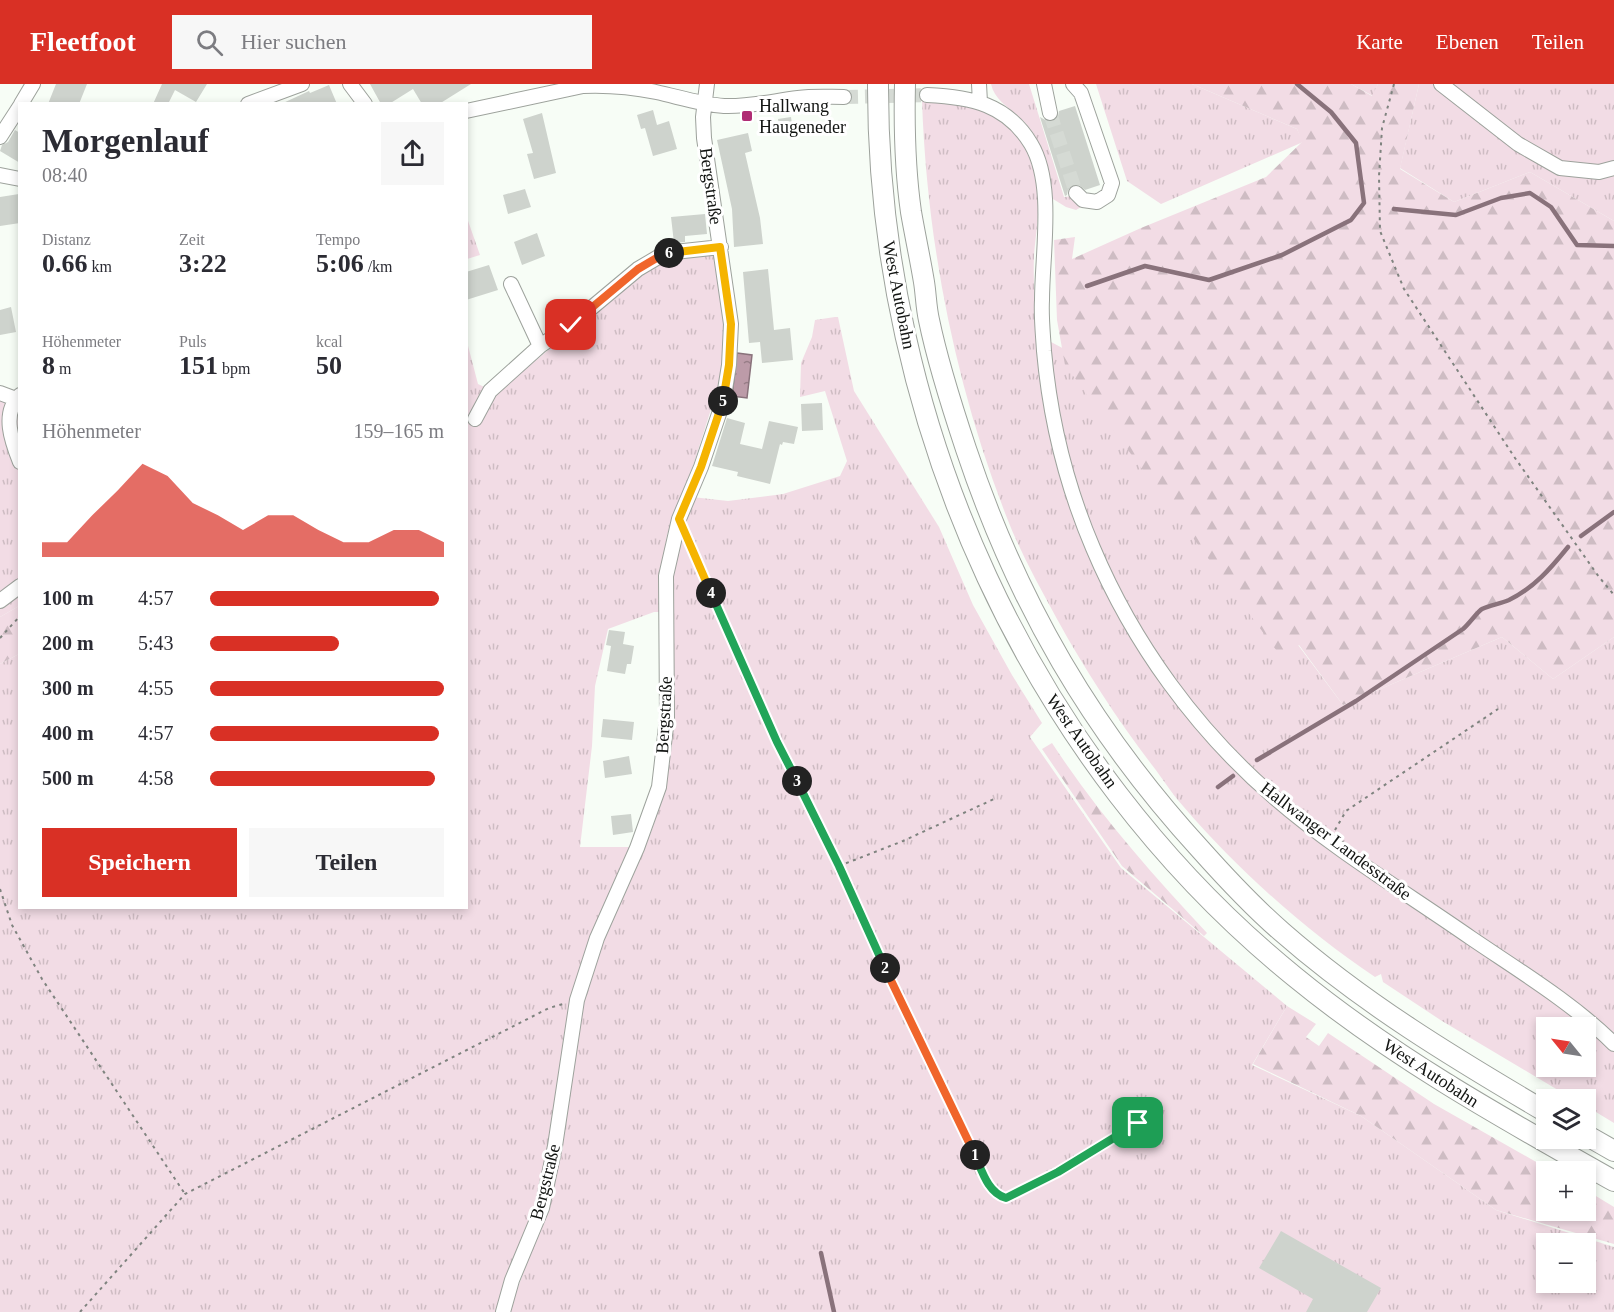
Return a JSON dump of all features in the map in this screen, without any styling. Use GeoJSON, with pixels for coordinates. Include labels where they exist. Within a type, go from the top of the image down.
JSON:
{"type":"FeatureCollection","features":[{"type":"Feature","properties":{"kind":"highway","name":"West Autobahn"},"geometry":{"type":"LineString","coordinates":[[878,84],[882,182],[894,279],[909,353],[928,425],[952,496],[992,589],[1031,664],[1070,726],[1135,815],[1207,899],[1293,976],[1354,1023],[1413,1064],[1479,1105],[1614,1181]]}},
{"type":"Feature","properties":{"kind":"highway","name":"West Autobahn"},"geometry":{"type":"LineString","coordinates":[[905,84],[911,210],[928,318],[948,396],[975,476],[1014,574],[1068,675],[1130,765],[1177,825],[1224,876],[1280,931],[1397,1021],[1456,1060],[1536,1106]]}},
{"type":"Feature","properties":{"kind":"highway"},"geometry":{"type":"LineString","coordinates":[[1596,1141],[1614,1151]]}},
{"type":"Feature","properties":{"kind":"street"},"geometry":{"type":"LineString","coordinates":[[22,102],[33,84]]}},
{"type":"Feature","properties":{"kind":"street"},"geometry":{"type":"LineString","coordinates":[[253,102],[302,84]]}},
{"type":"Feature","properties":{"kind":"street"},"geometry":{"type":"LineString","coordinates":[[350,84],[364,102]]}},
{"type":"Feature","properties":{"kind":"street","name":"Bergstraße"},"geometry":{"type":"LineString","coordinates":[[503,1312],[512,1280],[542,1208],[555,1146],[577,999],[597,938],[637,848],[659,787],[667,718],[666,576],[679,519],[701,467],[723,402],[729,365],[731,324],[704,138],[703,117],[707,84]]}},
{"type":"Feature","properties":{"kind":"street"},"geometry":{"type":"LineString","coordinates":[[979,84],[980,102]]}},
{"type":"Feature","properties":{"kind":"street"},"geometry":{"type":"LineString","coordinates":[[1044,84],[1050,113]]}},
{"type":"Feature","properties":{"kind":"street"},"geometry":{"type":"LineString","coordinates":[[1073,84],[1081,93],[1112,183],[1108,195],[1097,202],[1083,200],[1076,193]]}},
{"type":"Feature","properties":{"kind":"street"},"geometry":{"type":"LineString","coordinates":[[1441,84],[1518,144],[1560,168],[1599,172],[1614,168]]}},
{"type":"Feature","properties":{"kind":"street"},"geometry":{"type":"LineString","coordinates":[[468,111],[583,86],[603,85],[649,91],[705,104],[747,106],[798,98],[844,97]]}},
{"type":"Feature","properties":{"kind":"street","name":"Hallwanger Landesstraße"},"geometry":{"type":"LineString","coordinates":[[927,95],[980,102],[1001,111],[1014,122],[1033,147],[1044,183],[1042,304],[1045,354],[1061,447],[1074,495],[1093,547],[1140,641],[1168,681],[1204,727],[1254,780],[1330,841],[1563,1002],[1614,1044]]}},
{"type":"Feature","properties":{"kind":"street"},"geometry":{"type":"LineString","coordinates":[[0,137],[18,108]]}},
{"type":"Feature","properties":{"kind":"street"},"geometry":{"type":"LineString","coordinates":[[0,175],[18,178]]}},
{"type":"Feature","properties":{"kind":"street"},"geometry":{"type":"LineString","coordinates":[[475,419],[490,391],[540,346],[571,325],[638,269],[665,253],[720,247]]}},
{"type":"Feature","properties":{"kind":"street"},"geometry":{"type":"LineString","coordinates":[[511,284],[540,346]]}},
{"type":"Feature","properties":{"kind":"street"},"geometry":{"type":"LineString","coordinates":[[0,393],[18,397],[10,419],[11,438],[18,457]]}},
{"type":"Feature","properties":{"kind":"street"},"geometry":{"type":"LineString","coordinates":[[0,601],[18,588]]}},
{"type":"Feature","properties":{"kind":"path"},"geometry":{"type":"LineString","coordinates":[[1394,84],[1382,128],[1379,176],[1380,231],[1404,290],[1515,459],[1614,595]]}},
{"type":"Feature","properties":{"kind":"path"},"geometry":{"type":"LineString","coordinates":[[679,519],[777,742],[839,866],[909,1021],[991,1188],[995,1193],[1006,1198],[1012,1196],[1058,1172],[1138,1123]]}},
{"type":"Feature","properties":{"kind":"path"},"geometry":{"type":"LineString","coordinates":[[0,638],[18,618]]}},
{"type":"Feature","properties":{"kind":"path"},"geometry":{"type":"LineString","coordinates":[[1330,841],[1346,811],[1498,709]]}},
{"type":"Feature","properties":{"kind":"path"},"geometry":{"type":"LineString","coordinates":[[839,866],[994,799]]}},
{"type":"Feature","properties":{"kind":"path"},"geometry":{"type":"LineString","coordinates":[[0,889],[12,925],[42,979],[185,1194]]}},
{"type":"Feature","properties":{"kind":"path"},"geometry":{"type":"LineString","coordinates":[[80,1312],[185,1194],[549,1008],[577,999]]}},
{"type":"Feature","properties":{"kind":"green space"},"geometry":{"type":"Polygon","coordinates":[[[991,84],[1029,84],[1064,197],[1072,196],[1081,207],[1076,210],[1053,199],[1048,169],[1038,142],[1022,120],[997,96],[991,84]]]}},
{"type":"Feature","properties":{"kind":"green space"},"geometry":{"type":"Polygon","coordinates":[[[1096,84],[1192,84],[1297,129],[1303,142],[1161,204],[1127,181],[1096,84]]]}},
{"type":"Feature","properties":{"kind":"green space"},"geometry":{"type":"Polygon","coordinates":[[[1192,84],[1351,84],[1372,96],[1378,84],[1419,84],[1400,169],[1454,202],[1530,172],[1614,221],[1614,637],[1553,679],[1502,637],[1343,705],[1299,645],[1282,658],[1065,365],[1057,320],[1054,240],[1075,237],[1072,259],[1266,177],[1302,142],[1297,129],[1192,84]]]}},
{"type":"Feature","properties":{"kind":"green space"},"geometry":{"type":"Polygon","coordinates":[[[1351,84],[1378,84],[1373,96],[1351,84]]]}},
{"type":"Feature","properties":{"kind":"green space"},"geometry":{"type":"Polygon","coordinates":[[[1419,84],[1614,84],[1614,221],[1530,172],[1454,202],[1400,168],[1419,84]]]}},
{"type":"Feature","properties":{"kind":"green space"},"geometry":{"type":"Polygon","coordinates":[[[922,101],[959,104],[986,111],[1005,123],[1015,133],[1029,156],[1038,196],[1034,250],[1036,334],[1085,360],[1343,705],[1502,637],[1553,679],[1614,637],[1614,1123],[1596,1112],[1596,1089],[1556,1089],[1536,1077],[1596,1077],[1596,1017],[1536,1017],[1536,1077],[1442,1021],[1383,982],[1381,974],[1375,977],[1323,940],[1249,876],[1175,796],[1126,730],[1079,657],[1037,582],[1012,531],[972,417],[947,313],[930,207],[922,101]]]}},
{"type":"Feature","properties":{"kind":"green space"},"geometry":{"type":"Polygon","coordinates":[[[468,221],[480,255],[468,258],[468,221]]]}},
{"type":"Feature","properties":{"kind":"green space"},"geometry":{"type":"Polygon","coordinates":[[[706,252],[716,258],[724,329],[723,358],[718,387],[694,463],[667,535],[660,581],[659,612],[608,629],[595,686],[592,746],[580,847],[631,847],[595,927],[577,977],[568,1019],[555,1127],[541,1190],[497,1312],[0,1312],[0,664],[18,655],[18,909],[468,909],[468,346],[478,384],[497,393],[639,274],[669,258],[706,252]]]}},
{"type":"Feature","properties":{"kind":"green space"},"geometry":{"type":"Polygon","coordinates":[[[838,317],[854,391],[939,527],[973,605],[1042,723],[1030,737],[1121,868],[1287,1006],[1252,1065],[1361,1116],[1496,1210],[1569,1233],[1536,1233],[1536,1293],[1596,1293],[1596,1241],[1614,1247],[1614,1312],[509,1312],[553,1191],[578,1017],[602,943],[652,830],[663,792],[671,744],[673,693],[671,584],[674,560],[692,497],[728,501],[783,494],[840,476],[847,461],[825,391],[800,397],[801,363],[812,337],[815,320],[838,317]]]}},
{"type":"Feature","properties":{"kind":"green space"},"geometry":{"type":"Polygon","coordinates":[[[18,396],[18,607],[0,617],[0,399],[18,396]]]}},
{"type":"Feature","properties":{"kind":"green space"},"geometry":{"type":"Polygon","coordinates":[[[18,607],[18,655],[0,664],[0,617],[18,607]]]}},
{"type":"Feature","properties":{"kind":"green space"},"geometry":{"type":"Polygon","coordinates":[[[1052,743],[1069,769],[1125,841],[1207,933],[1204,936],[1122,866],[1042,749],[1052,743]]]}},
{"type":"Feature","properties":{"kind":"green space"},"geometry":{"type":"Polygon","coordinates":[[[1287,1006],[1316,1024],[1306,1037],[1319,1046],[1328,1033],[1434,1104],[1536,1162],[1536,1221],[1596,1221],[1596,1196],[1614,1207],[1614,1244],[1596,1239],[1596,1233],[1576,1233],[1496,1210],[1361,1116],[1253,1064],[1287,1006]]]}},
{"type":"Feature","properties":{"kind":"water"},"geometry":{"type":"Polygon","coordinates":[[[737,353],[752,355],[747,398],[732,396],[737,353]]]}},
{"type":"Feature","properties":{"kind":"building"},"geometry":{"type":"Polygon","coordinates":[[[56,84],[87,84],[80,102],[49,102],[56,84]]]}},
{"type":"Feature","properties":{"kind":"building"},"geometry":{"type":"Polygon","coordinates":[[[162,84],[207,84],[196,102],[175,90],[169,102],[154,102],[162,84]]]}},
{"type":"Feature","properties":{"kind":"building"},"geometry":{"type":"Polygon","coordinates":[[[370,84],[471,84],[442,102],[421,102],[413,89],[392,102],[380,102],[370,84]]]}},
{"type":"Feature","properties":{"kind":"building"},"geometry":{"type":"Polygon","coordinates":[[[329,85],[336,102],[285,102],[309,91],[310,93],[329,85]]]}},
{"type":"Feature","properties":{"kind":"building"},"geometry":{"type":"Polygon","coordinates":[[[1075,106],[1100,185],[1085,190],[1079,185],[1073,185],[1065,196],[1040,117],[1052,122],[1058,116],[1059,111],[1075,106]]]}},
{"type":"Feature","properties":{"kind":"building"},"geometry":{"type":"Polygon","coordinates":[[[653,110],[657,125],[669,121],[677,149],[653,156],[645,128],[641,129],[637,115],[653,110]]]}},
{"type":"Feature","properties":{"kind":"building"},"geometry":{"type":"Polygon","coordinates":[[[542,113],[556,173],[534,179],[527,154],[533,153],[523,119],[542,113]]]}},
{"type":"Feature","properties":{"kind":"building"},"geometry":{"type":"Polygon","coordinates":[[[791,117],[793,131],[780,133],[778,119],[791,117]]]}},
{"type":"Feature","properties":{"kind":"building"},"geometry":{"type":"Polygon","coordinates":[[[15,130],[18,132],[18,162],[0,151],[2,145],[8,142],[15,130]]]}},
{"type":"Feature","properties":{"kind":"building"},"geometry":{"type":"Polygon","coordinates":[[[748,133],[752,151],[745,153],[760,218],[763,244],[734,247],[732,209],[717,140],[748,133]]]}},
{"type":"Feature","properties":{"kind":"building"},"geometry":{"type":"Polygon","coordinates":[[[525,189],[531,207],[508,214],[503,195],[525,189]]]}},
{"type":"Feature","properties":{"kind":"building"},"geometry":{"type":"Polygon","coordinates":[[[18,194],[18,223],[0,226],[0,197],[18,194]]]}},
{"type":"Feature","properties":{"kind":"building"},"geometry":{"type":"Polygon","coordinates":[[[705,214],[707,234],[685,236],[685,242],[674,243],[671,217],[705,214]]]}},
{"type":"Feature","properties":{"kind":"building"},"geometry":{"type":"Polygon","coordinates":[[[537,233],[545,256],[522,265],[514,242],[537,233]]]}},
{"type":"Feature","properties":{"kind":"building"},"geometry":{"type":"Polygon","coordinates":[[[489,265],[498,290],[468,299],[468,271],[489,265]]]}},
{"type":"Feature","properties":{"kind":"building"},"geometry":{"type":"Polygon","coordinates":[[[768,269],[774,330],[790,328],[793,360],[762,363],[760,342],[749,343],[743,272],[768,269]]]}},
{"type":"Feature","properties":{"kind":"building"},"geometry":{"type":"Polygon","coordinates":[[[11,307],[16,332],[0,335],[0,310],[11,307]]]}},
{"type":"Feature","properties":{"kind":"building"},"geometry":{"type":"Polygon","coordinates":[[[822,403],[823,430],[802,431],[801,404],[822,403]]]}},
{"type":"Feature","properties":{"kind":"building"},"geometry":{"type":"Polygon","coordinates":[[[727,418],[745,423],[740,444],[762,449],[769,421],[798,427],[794,444],[783,442],[782,445],[780,444],[770,484],[737,476],[738,472],[712,466],[727,418]]]}},
{"type":"Feature","properties":{"kind":"building"},"geometry":{"type":"Polygon","coordinates":[[[609,630],[625,632],[623,644],[634,646],[631,664],[627,664],[625,674],[607,671],[611,646],[606,645],[609,630]]]}},
{"type":"Feature","properties":{"kind":"building"},"geometry":{"type":"Polygon","coordinates":[[[603,719],[634,722],[632,740],[601,737],[603,719]]]}},
{"type":"Feature","properties":{"kind":"building"},"geometry":{"type":"Polygon","coordinates":[[[629,756],[632,774],[605,778],[603,761],[629,756]]]}},
{"type":"Feature","properties":{"kind":"building"},"geometry":{"type":"Polygon","coordinates":[[[631,814],[633,832],[613,835],[611,816],[631,814]]]}},
{"type":"Feature","properties":{"kind":"building"},"geometry":{"type":"Polygon","coordinates":[[[1281,1231],[1381,1288],[1367,1312],[1306,1312],[1313,1299],[1259,1268],[1281,1231]]]}},
{"type":"Feature","properties":{"kind":"waterway"},"geometry":{"type":"LineString","coordinates":[[1087,286],[1145,266],[1209,280],[1282,255],[1351,220],[1364,203],[1356,143],[1331,112],[1297,84]]}},
{"type":"Feature","properties":{"kind":"waterway"},"geometry":{"type":"LineString","coordinates":[[1394,209],[1456,215],[1501,198],[1530,193],[1551,207],[1577,245],[1614,246]]}},
{"type":"Feature","properties":{"kind":"waterway"},"geometry":{"type":"LineString","coordinates":[[1581,536],[1614,512]]}},
{"type":"Feature","properties":{"kind":"waterway"},"geometry":{"type":"LineString","coordinates":[[1257,760],[1356,701],[1463,629],[1482,609],[1509,600],[1526,590],[1568,547]]}},
{"type":"Feature","properties":{"kind":"waterway"},"geometry":{"type":"LineString","coordinates":[[1218,787],[1233,776]]}},
{"type":"Feature","properties":{"kind":"waterway"},"geometry":{"type":"LineString","coordinates":[[821,1253],[834,1312]]}},
{"type":"Feature","properties":{"kind":"tunnel"},"geometry":{"type":"LineString","coordinates":[[844,97],[927,95]]}},
{"type":"Feature","properties":{"kind":"tunnel"},"geometry":{"type":"LineString","coordinates":[[1050,113],[1076,193]]}},
{"type":"Feature","properties":{"kind":"place","name":"Hallwang Haugeneder"},"geometry":{"type":"Point","coordinates":[747,116]}},
{"type":"Feature","properties":{"kind":"route"},"geometry":{"type":"LineString","coordinates":[[571,325],[638,269],[665,253],[720,247],[731,324],[729,365],[723,402],[701,467],[679,519],[777,742],[839,866],[909,1021],[991,1188],[1001,1196],[1006,1198],[1012,1196],[1058,1172],[1138,1123]]}}]}
